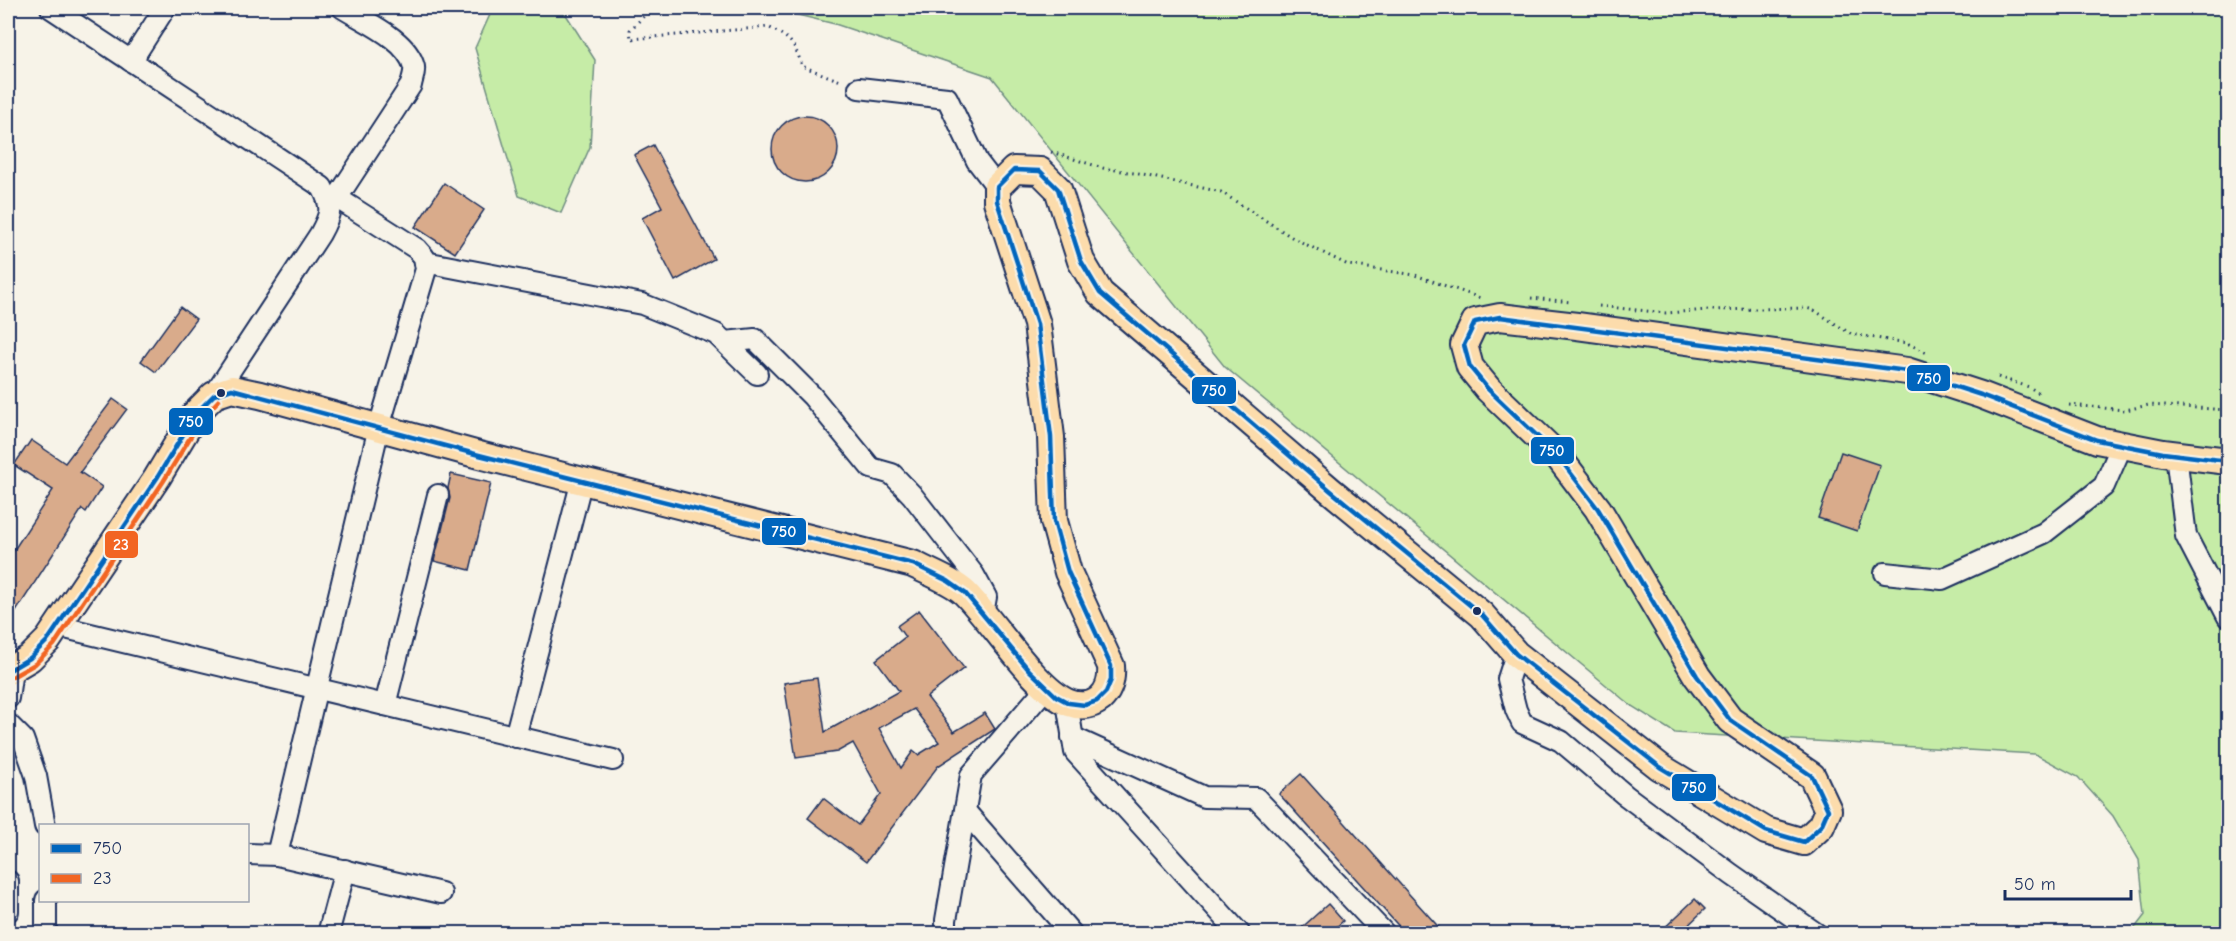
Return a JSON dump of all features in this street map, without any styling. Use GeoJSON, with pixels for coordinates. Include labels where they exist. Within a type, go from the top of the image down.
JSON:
{"type":"FeatureCollection","features":[{"type":"Feature","properties":{"kind":"main road"},"geometry":{"type":"LineString","coordinates":[[10,671],[30,658],[48,640],[157,478],[196,413],[214,395],[232,389],[913,564],[964,591],[1046,688],[1067,702],[1077,705],[1087,705],[1097,701],[1105,695],[1110,686],[1111,666],[1068,572],[1054,521],[1051,437],[1037,324],[997,201],[997,187],[1014,170],[1040,171],[1059,189],[1081,261],[1100,293],[1331,491],[1482,615],[1516,654],[1660,767],[1766,831],[1804,842],[1821,826],[1828,810],[1812,776],[1730,720],[1697,676],[1598,509],[1557,455],[1488,389],[1470,367],[1464,345],[1474,322],[1500,318],[1577,326],[1907,371],[1981,395],[2097,440],[2176,455],[2229,461]]}},
{"type":"Feature","properties":{"kind":"street"},"geometry":{"type":"LineString","coordinates":[[51,8],[321,188],[333,199],[417,249],[424,257],[426,269],[379,427],[277,855]]}},
{"type":"Feature","properties":{"kind":"street"},"geometry":{"type":"LineString","coordinates":[[131,61],[165,8]]}},
{"type":"Feature","properties":{"kind":"street"},"geometry":{"type":"LineString","coordinates":[[214,395],[320,234],[330,215],[333,199],[411,85],[414,69],[409,55],[399,42],[343,8]]}},
{"type":"Feature","properties":{"kind":"street"},"geometry":{"type":"LineString","coordinates":[[859,88],[947,98],[977,161],[997,187]]}},
{"type":"Feature","properties":{"kind":"street"},"geometry":{"type":"LineString","coordinates":[[425,262],[642,304],[716,334],[757,374]]}},
{"type":"Feature","properties":{"kind":"street"},"geometry":{"type":"LineString","coordinates":[[725,342],[755,339],[812,396],[871,468],[892,474],[912,495],[974,575],[986,597],[983,614]]}},
{"type":"Feature","properties":{"kind":"street"},"geometry":{"type":"LineString","coordinates":[[1885,573],[1942,579],[2044,533],[2104,486],[2122,445]]}},
{"type":"Feature","properties":{"kind":"street"},"geometry":{"type":"LineString","coordinates":[[2176,455],[2186,536],[2229,617]]}},
{"type":"Feature","properties":{"kind":"street"},"geometry":{"type":"LineString","coordinates":[[515,737],[582,480]]}},
{"type":"Feature","properties":{"kind":"street"},"geometry":{"type":"LineString","coordinates":[[385,705],[438,495]]}},
{"type":"Feature","properties":{"kind":"street"},"geometry":{"type":"LineString","coordinates":[[57,627],[613,760]]}},
{"type":"Feature","properties":{"kind":"street"},"geometry":{"type":"LineString","coordinates":[[1516,654],[1508,679],[1522,723],[1561,741],[1625,795],[1731,874],[1817,933]]}},
{"type":"Feature","properties":{"kind":"street"},"geometry":{"type":"LineString","coordinates":[[8,698],[10,671]]}},
{"type":"Feature","properties":{"kind":"street"},"geometry":{"type":"LineString","coordinates":[[946,933],[946,920],[971,775],[1046,688]]}},
{"type":"Feature","properties":{"kind":"street"},"geometry":{"type":"LineString","coordinates":[[1067,702],[1075,752],[1240,933]]}},
{"type":"Feature","properties":{"kind":"street"},"geometry":{"type":"LineString","coordinates":[[8,724],[23,739],[36,776],[45,824]]}},
{"type":"Feature","properties":{"kind":"street"},"geometry":{"type":"LineString","coordinates":[[1072,737],[1204,797],[1256,798],[1385,933]]}},
{"type":"Feature","properties":{"kind":"street"},"geometry":{"type":"LineString","coordinates":[[965,811],[1072,933]]}},
{"type":"Feature","properties":{"kind":"street"},"geometry":{"type":"LineString","coordinates":[[249,854],[277,855],[441,893]]}},
{"type":"Feature","properties":{"kind":"street"},"geometry":{"type":"LineString","coordinates":[[328,933],[345,870]]}},
{"type":"Feature","properties":{"kind":"street"},"geometry":{"type":"LineString","coordinates":[[8,881],[8,911]]}},
{"type":"Feature","properties":{"kind":"street"},"geometry":{"type":"LineString","coordinates":[[46,902],[46,933]]}},
{"type":"Feature","properties":{"kind":"path"},"geometry":{"type":"LineString","coordinates":[[652,8],[630,30],[631,39],[768,27],[796,46],[802,66],[859,88]]}},
{"type":"Feature","properties":{"kind":"path"},"geometry":{"type":"LineString","coordinates":[[1040,171],[1051,152],[1103,168],[1134,172],[1221,192],[1293,238],[1348,265],[1415,275],[1487,300],[1500,318]]}},
{"type":"Feature","properties":{"kind":"green space"},"geometry":{"type":"Polygon","coordinates":[[[493,8],[566,8],[565,13],[595,60],[590,147],[561,213],[519,196],[475,48],[493,8]]]}},
{"type":"Feature","properties":{"kind":"green space"},"geometry":{"type":"Polygon","coordinates":[[[769,8],[2228,8],[2228,933],[2131,933],[2145,915],[2139,860],[2113,816],[2078,777],[2035,754],[1675,733],[1630,705],[1225,367],[992,77],[835,24],[769,8]]]}},
{"type":"Feature","properties":{"kind":"building"},"geometry":{"type":"Polygon","coordinates":[[[805,116],[818,119],[828,126],[835,136],[838,149],[835,162],[828,172],[818,179],[805,182],[792,179],[782,172],[775,162],[772,149],[775,136],[782,126],[792,119],[805,116]]]}},
{"type":"Feature","properties":{"kind":"building"},"geometry":{"type":"Polygon","coordinates":[[[653,145],[714,259],[675,281],[642,218],[662,207],[634,155],[653,145]]]}},
{"type":"Feature","properties":{"kind":"building"},"geometry":{"type":"Polygon","coordinates":[[[444,183],[484,210],[455,253],[415,227],[444,183]]]}},
{"type":"Feature","properties":{"kind":"building"},"geometry":{"type":"Polygon","coordinates":[[[180,307],[196,319],[156,372],[141,361],[180,307]]]}},
{"type":"Feature","properties":{"kind":"building"},"geometry":{"type":"Polygon","coordinates":[[[113,399],[127,409],[80,472],[102,487],[86,512],[82,509],[8,624],[8,559],[53,490],[14,465],[31,440],[65,463],[113,399]]]}},
{"type":"Feature","properties":{"kind":"building"},"geometry":{"type":"Polygon","coordinates":[[[1841,452],[1880,465],[1857,531],[1818,518],[1841,452]]]}},
{"type":"Feature","properties":{"kind":"building"},"geometry":{"type":"Polygon","coordinates":[[[451,474],[491,483],[470,570],[434,561],[450,498],[448,488],[451,474]]]}},
{"type":"Feature","properties":{"kind":"building"},"geometry":{"type":"Polygon","coordinates":[[[919,610],[964,668],[927,697],[954,732],[985,713],[995,729],[938,766],[866,862],[808,818],[823,798],[858,825],[881,794],[853,743],[837,752],[796,758],[784,683],[817,678],[825,732],[899,691],[876,660],[905,637],[897,626],[919,610]],[[914,709],[879,728],[901,768],[913,751],[918,755],[939,742],[914,709]]]}},
{"type":"Feature","properties":{"kind":"building"},"geometry":{"type":"Polygon","coordinates":[[[1301,774],[1444,933],[1405,933],[1279,794],[1301,774]]]}},
{"type":"Feature","properties":{"kind":"building"},"geometry":{"type":"Polygon","coordinates":[[[1695,899],[1705,909],[1680,933],[1659,933],[1695,899]]]}},
{"type":"Feature","properties":{"kind":"building"},"geometry":{"type":"Polygon","coordinates":[[[1328,904],[1343,921],[1330,933],[1296,933],[1328,904]]]}},
{"type":"Feature","properties":{"kind":"transit line","name":"750"},"geometry":{"type":"LineString","coordinates":[[8,671],[30,658],[48,640],[157,478],[196,413],[214,395],[232,389],[479,455],[913,564],[948,581],[965,593],[1029,670],[1056,696],[1069,703],[1085,705],[1097,701],[1106,692],[1111,680],[1111,666],[1068,572],[1054,521],[1051,437],[1037,324],[997,201],[997,187],[1014,170],[1040,171],[1058,189],[1081,261],[1100,293],[1331,491],[1482,615],[1516,654],[1660,767],[1766,831],[1804,842],[1821,826],[1828,810],[1812,776],[1730,720],[1697,676],[1598,509],[1557,455],[1488,389],[1470,367],[1464,345],[1475,322],[1500,317],[1907,371],[1981,395],[2097,440],[2163,453],[2228,461]]}},
{"type":"Feature","properties":{"kind":"transit line","name":"23"},"geometry":{"type":"LineString","coordinates":[[12,677],[35,664],[54,645],[163,482],[202,418],[219,400]]}}]}
